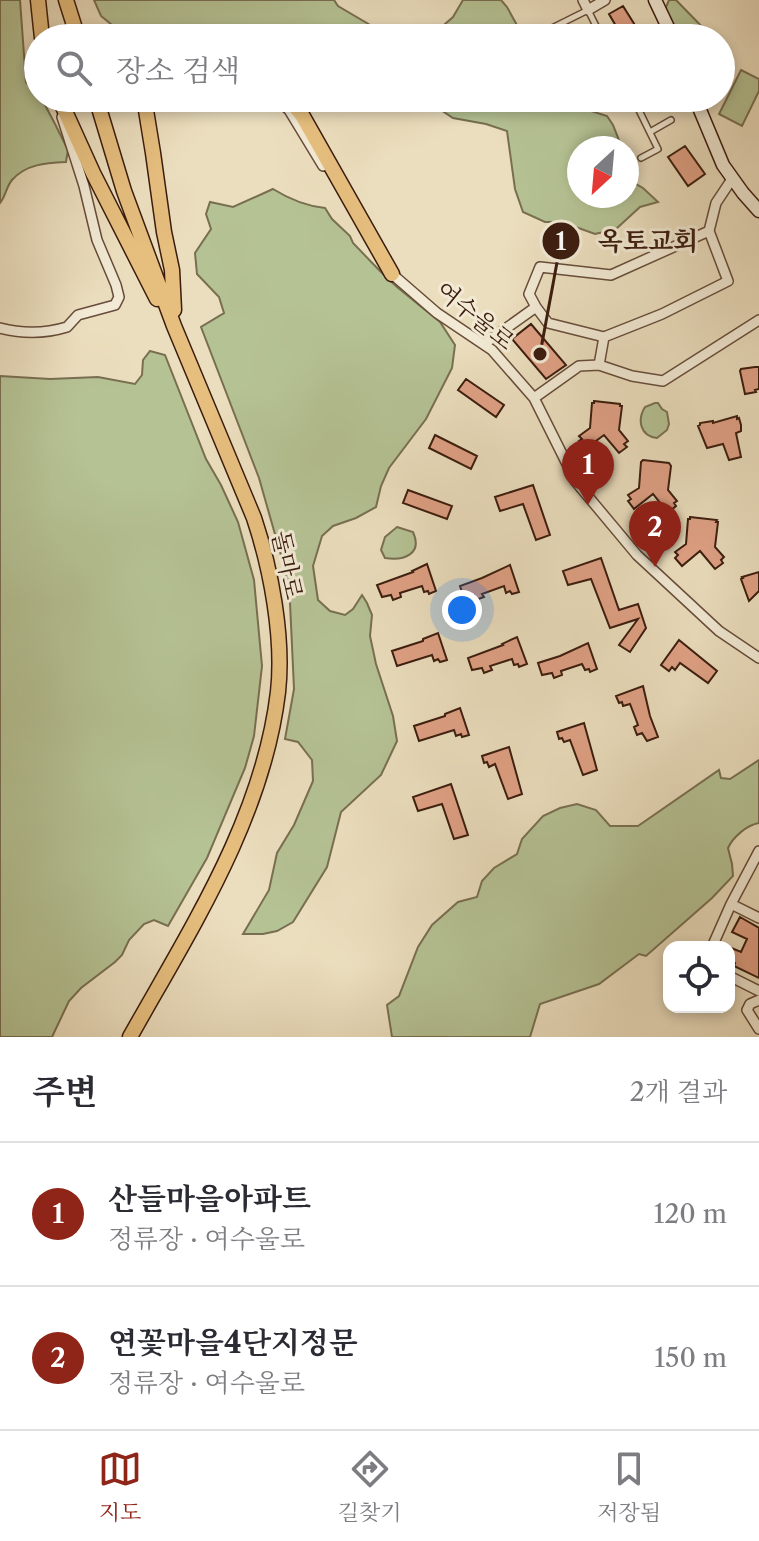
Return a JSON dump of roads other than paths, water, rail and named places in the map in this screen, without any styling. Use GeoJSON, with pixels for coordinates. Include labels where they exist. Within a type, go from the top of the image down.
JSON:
{"type":"FeatureCollection","features":[{"type":"Feature","properties":{"kind":"main road"},"geometry":{"type":"LineString","coordinates":[[38,0],[41,24]]}},
{"type":"Feature","properties":{"kind":"main road"},"geometry":{"type":"LineString","coordinates":[[66,0],[75,24]]}},
{"type":"Feature","properties":{"kind":"main road"},"geometry":{"type":"LineString","coordinates":[[655,0],[666,24]]}},
{"type":"Feature","properties":{"kind":"main road"},"geometry":{"type":"LineString","coordinates":[[65,112],[121,231],[174,326]]}},
{"type":"Feature","properties":{"kind":"main road","name":"돌마로"},"geometry":{"type":"LineString","coordinates":[[100,112],[124,191],[174,326],[254,518],[271,581],[279,653],[278,690],[268,750],[234,845],[130,1037]]}},
{"type":"Feature","properties":{"kind":"main road"},"geometry":{"type":"LineString","coordinates":[[146,112],[172,270],[174,326]]}},
{"type":"Feature","properties":{"kind":"main road"},"geometry":{"type":"LineString","coordinates":[[300,112],[392,274]]}},
{"type":"Feature","properties":{"kind":"main road"},"geometry":{"type":"LineString","coordinates":[[701,112],[732,179],[759,211]]}},
{"type":"Feature","properties":{"kind":"street"},"geometry":{"type":"LineString","coordinates":[[585,5],[605,0]]}},
{"type":"Feature","properties":{"kind":"street"},"geometry":{"type":"LineString","coordinates":[[0,328],[32,333],[67,327],[78,315],[115,305],[119,297],[97,240],[61,112]]}},
{"type":"Feature","properties":{"kind":"street","name":"여수울로"},"geometry":{"type":"LineString","coordinates":[[290,112],[392,274],[437,313],[492,350],[534,398],[576,482],[637,555],[719,631],[759,658]]}},
{"type":"Feature","properties":{"kind":"street"},"geometry":{"type":"LineString","coordinates":[[709,231],[611,275],[540,267],[529,294],[548,323],[604,337],[662,314],[728,281],[709,231],[716,203],[732,179]]}},
{"type":"Feature","properties":{"kind":"street"},"geometry":{"type":"LineString","coordinates":[[484,344],[536,307]]}},
{"type":"Feature","properties":{"kind":"street"},"geometry":{"type":"LineString","coordinates":[[534,398],[579,366],[599,365],[632,376],[663,381],[759,320]]}},
{"type":"Feature","properties":{"kind":"street"},"geometry":{"type":"LineString","coordinates":[[599,365],[604,337]]}},
{"type":"Feature","properties":{"kind":"street"},"geometry":{"type":"LineString","coordinates":[[715,941],[758,850]]}},
{"type":"Feature","properties":{"kind":"street"},"geometry":{"type":"LineString","coordinates":[[731,904],[759,918]]}},
{"type":"Feature","properties":{"kind":"street"},"geometry":{"type":"LineString","coordinates":[[735,979],[759,991]]}},
{"type":"Feature","properties":{"kind":"street"},"geometry":{"type":"LineString","coordinates":[[759,1000],[750,1004],[747,1010],[759,1029]]}},
{"type":"Feature","properties":{"kind":"lane"},"geometry":{"type":"LineString","coordinates":[[557,24],[585,5],[595,24]]}},
{"type":"Feature","properties":{"kind":"lane"},"geometry":{"type":"LineString","coordinates":[[640,112],[658,149],[641,158]]}},
{"type":"Feature","properties":{"kind":"lane"},"geometry":{"type":"LineString","coordinates":[[650,132],[671,120]]}},
{"type":"Feature","properties":{"kind":"place","name":"옥토교회"},"geometry":{"type":"Point","coordinates":[540,354]}},
{"type":"Feature","properties":{"kind":"place","name":"산들마을아파트"},"geometry":{"type":"Point","coordinates":[588,505]}},
{"type":"Feature","properties":{"kind":"place","name":"연꽃마을4단지정문"},"geometry":{"type":"Point","coordinates":[655,567]}}]}
